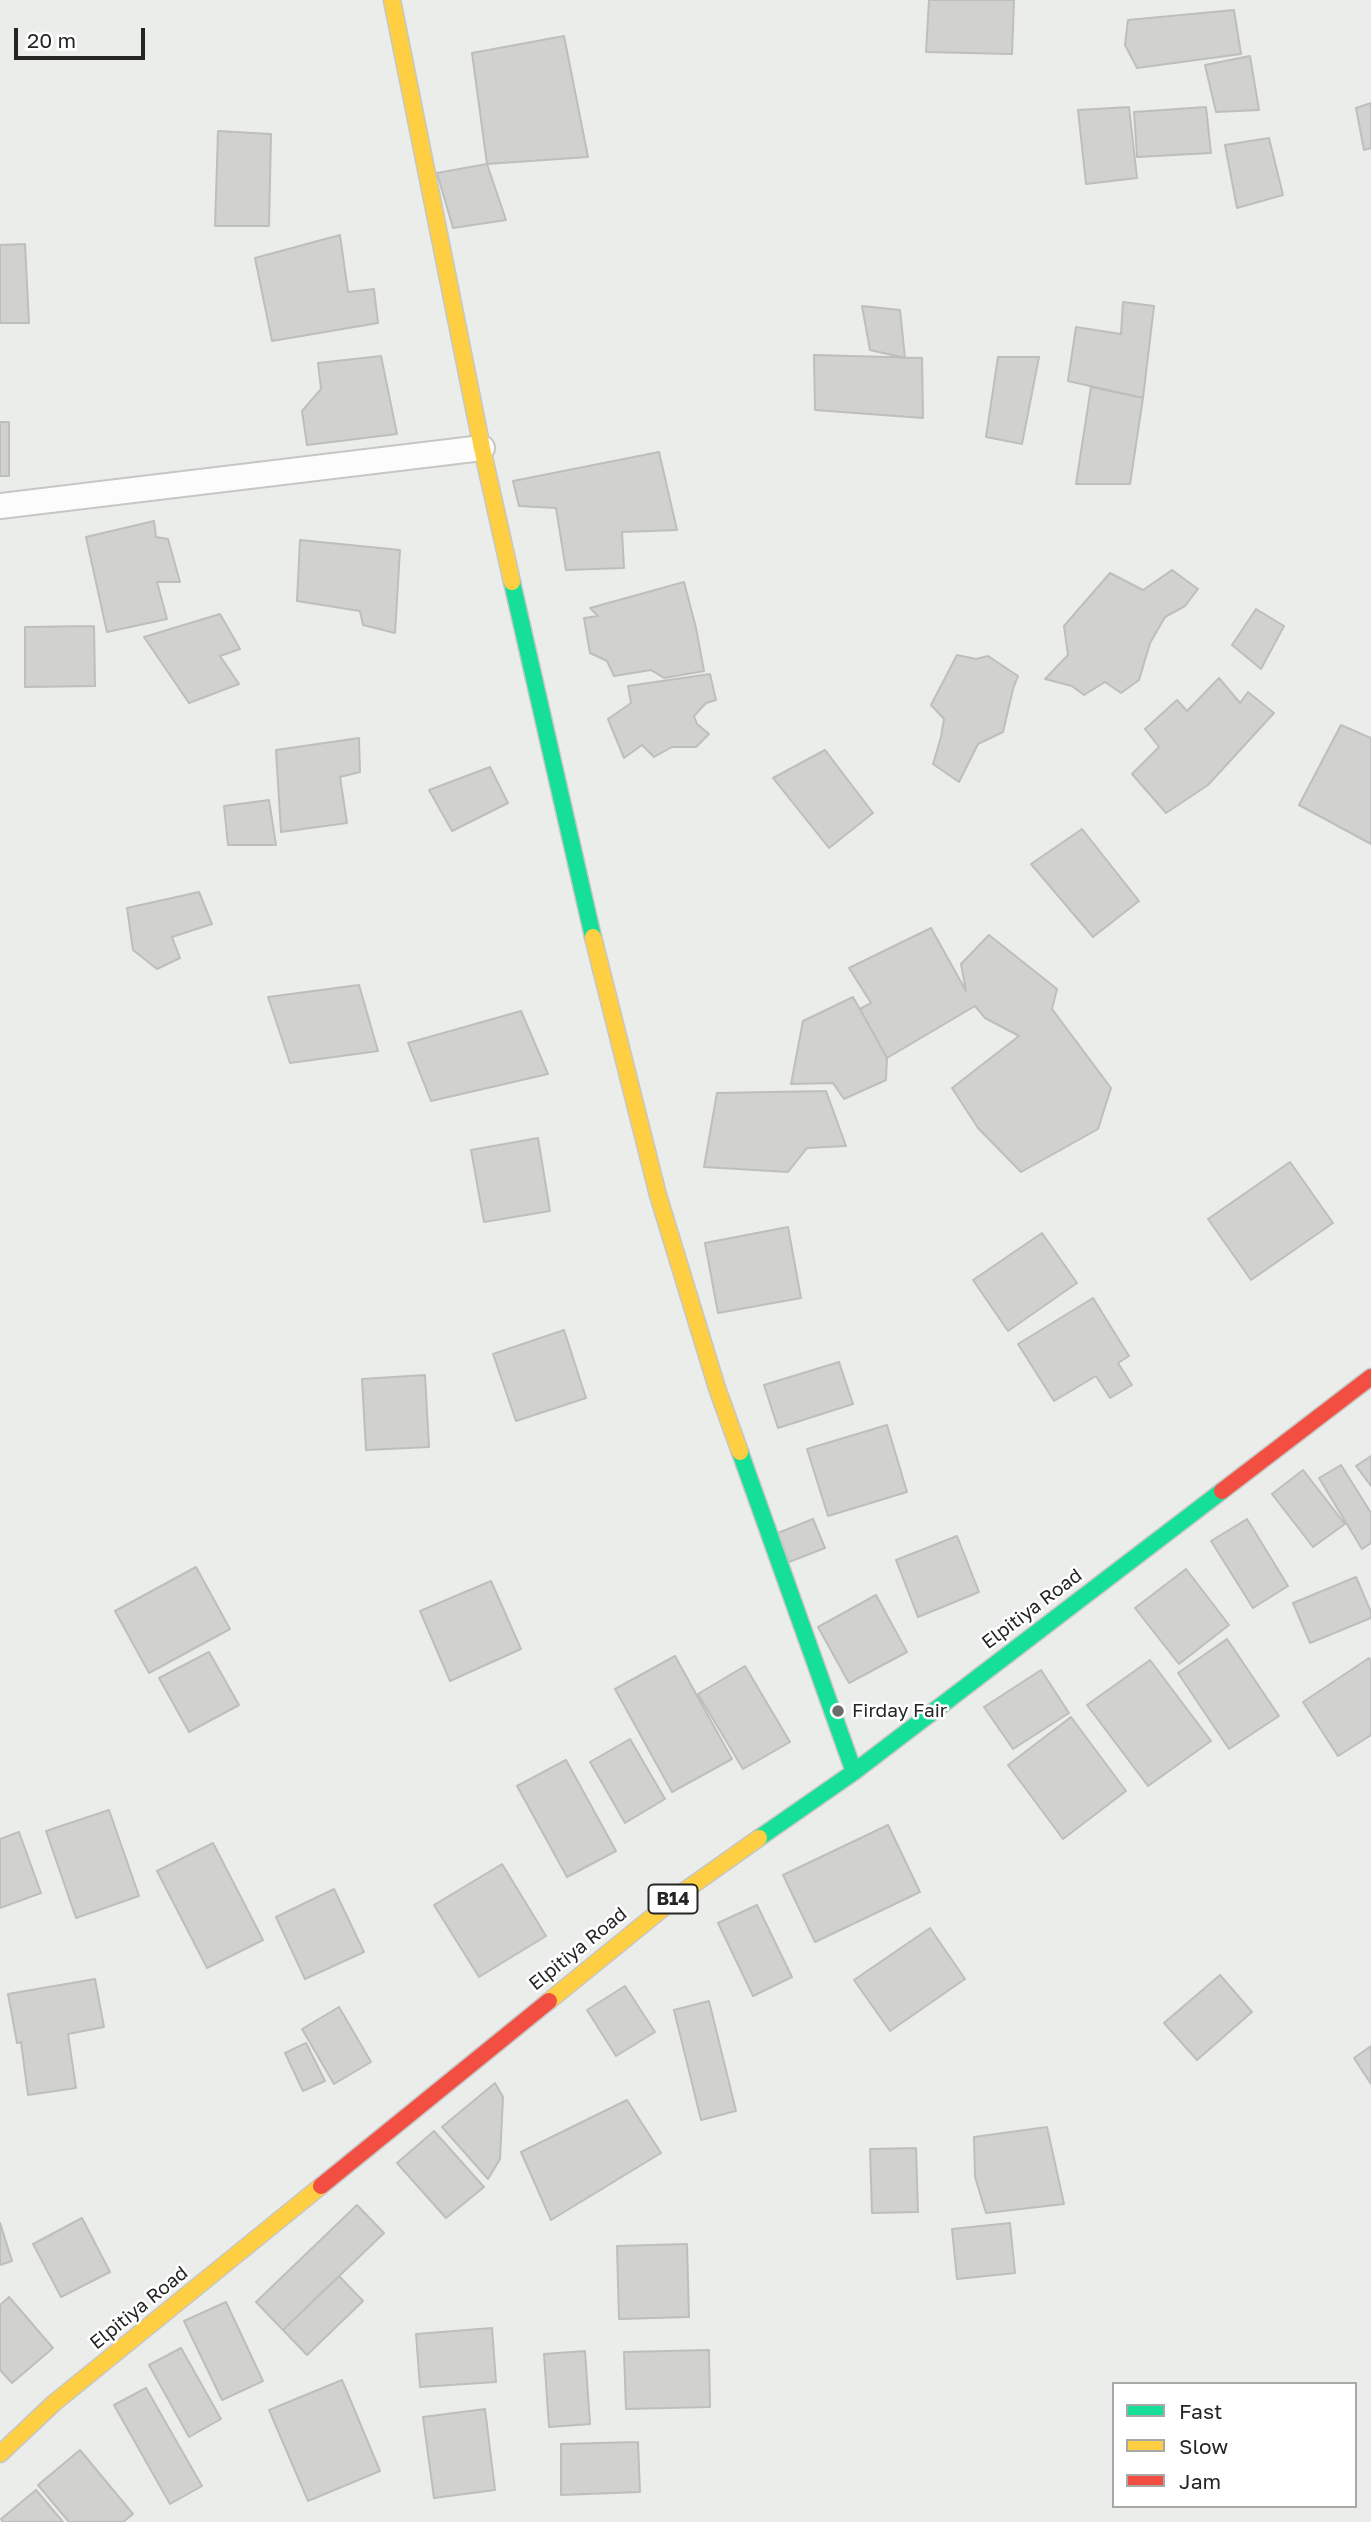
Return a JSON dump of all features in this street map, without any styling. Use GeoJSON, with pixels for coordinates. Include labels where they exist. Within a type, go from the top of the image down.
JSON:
{"type":"FeatureCollection","features":[{"type":"Feature","properties":{"kind":"street"},"geometry":{"type":"LineString","coordinates":[[392,0],[482,448],[573,857],[658,1195],[717,1388],[854,1772]]}},
{"type":"Feature","properties":{"kind":"street","name":"Elpitiya Road"},"geometry":{"type":"LineString","coordinates":[[0,2454],[54,2403],[682,1892],[854,1772],[1371,1377]]}},
{"type":"Feature","properties":{"kind":"lane"},"geometry":{"type":"LineString","coordinates":[[0,506],[482,448]]}},
{"type":"Feature","properties":{"kind":"building"},"geometry":{"type":"Polygon","coordinates":[[[929,0],[1014,0],[1012,54],[926,52],[929,0]]]}},
{"type":"Feature","properties":{"kind":"building"},"geometry":{"type":"Polygon","coordinates":[[[1234,10],[1241,54],[1137,68],[1125,45],[1128,20],[1234,10]]]}},
{"type":"Feature","properties":{"kind":"building"},"geometry":{"type":"Polygon","coordinates":[[[564,36],[588,157],[487,164],[472,53],[564,36]]]}},
{"type":"Feature","properties":{"kind":"building"},"geometry":{"type":"Polygon","coordinates":[[[1250,56],[1259,110],[1216,112],[1205,65],[1250,56]]]}},
{"type":"Feature","properties":{"kind":"building"},"geometry":{"type":"Polygon","coordinates":[[[1371,103],[1371,148],[1364,150],[1356,108],[1371,103]]]}},
{"type":"Feature","properties":{"kind":"building"},"geometry":{"type":"Polygon","coordinates":[[[1129,107],[1137,178],[1086,184],[1078,110],[1129,107]]]}},
{"type":"Feature","properties":{"kind":"building"},"geometry":{"type":"Polygon","coordinates":[[[1206,107],[1211,153],[1137,157],[1134,112],[1206,107]]]}},
{"type":"Feature","properties":{"kind":"building"},"geometry":{"type":"Polygon","coordinates":[[[218,131],[271,134],[269,226],[215,226],[218,131]]]}},
{"type":"Feature","properties":{"kind":"building"},"geometry":{"type":"Polygon","coordinates":[[[1269,138],[1283,195],[1237,208],[1225,145],[1269,138]]]}},
{"type":"Feature","properties":{"kind":"building"},"geometry":{"type":"Polygon","coordinates":[[[487,164],[506,220],[453,228],[437,173],[487,164]]]}},
{"type":"Feature","properties":{"kind":"building"},"geometry":{"type":"Polygon","coordinates":[[[340,235],[348,292],[374,289],[378,323],[272,341],[255,258],[340,235]]]}},
{"type":"Feature","properties":{"kind":"building"},"geometry":{"type":"Polygon","coordinates":[[[25,244],[29,323],[0,323],[0,245],[25,244]]]}},
{"type":"Feature","properties":{"kind":"building"},"geometry":{"type":"Polygon","coordinates":[[[1123,302],[1154,306],[1143,398],[1068,381],[1076,327],[1121,334],[1123,302]]]}},
{"type":"Feature","properties":{"kind":"building"},"geometry":{"type":"Polygon","coordinates":[[[862,306],[900,310],[905,358],[870,350],[862,306]]]}},
{"type":"Feature","properties":{"kind":"building"},"geometry":{"type":"Polygon","coordinates":[[[814,355],[922,358],[923,418],[815,410],[814,355]]]}},
{"type":"Feature","properties":{"kind":"building"},"geometry":{"type":"Polygon","coordinates":[[[381,356],[397,434],[307,445],[302,411],[321,389],[318,363],[381,356]]]}},
{"type":"Feature","properties":{"kind":"building"},"geometry":{"type":"Polygon","coordinates":[[[998,357],[1039,357],[1022,444],[986,437],[998,357]]]}},
{"type":"Feature","properties":{"kind":"building"},"geometry":{"type":"Polygon","coordinates":[[[1091,387],[1143,398],[1130,484],[1076,484],[1091,387]]]}},
{"type":"Feature","properties":{"kind":"building"},"geometry":{"type":"Polygon","coordinates":[[[0,422],[9,422],[9,476],[0,476],[0,422]]]}},
{"type":"Feature","properties":{"kind":"building"},"geometry":{"type":"Polygon","coordinates":[[[659,452],[677,530],[622,532],[624,568],[566,570],[556,508],[519,506],[513,481],[659,452]]]}},
{"type":"Feature","properties":{"kind":"building"},"geometry":{"type":"Polygon","coordinates":[[[154,521],[156,537],[168,539],[180,582],[157,582],[167,619],[107,632],[86,537],[154,521]]]}},
{"type":"Feature","properties":{"kind":"building"},"geometry":{"type":"Polygon","coordinates":[[[300,540],[400,550],[395,633],[363,625],[360,611],[297,601],[300,540]]]}},
{"type":"Feature","properties":{"kind":"building"},"geometry":{"type":"Polygon","coordinates":[[[1172,570],[1198,589],[1185,606],[1165,617],[1150,643],[1139,680],[1121,693],[1105,682],[1084,695],[1072,686],[1045,679],[1068,655],[1064,626],[1110,573],[1143,590],[1172,570]]]}},
{"type":"Feature","properties":{"kind":"building"},"geometry":{"type":"Polygon","coordinates":[[[684,582],[704,671],[664,678],[651,670],[614,676],[607,661],[590,653],[584,618],[598,616],[590,608],[684,582]]]}},
{"type":"Feature","properties":{"kind":"building"},"geometry":{"type":"Polygon","coordinates":[[[1256,609],[1284,626],[1261,669],[1232,645],[1256,609]]]}},
{"type":"Feature","properties":{"kind":"building"},"geometry":{"type":"Polygon","coordinates":[[[220,614],[240,649],[220,656],[239,684],[189,703],[144,637],[220,614]]]}},
{"type":"Feature","properties":{"kind":"building"},"geometry":{"type":"Polygon","coordinates":[[[94,626],[95,686],[25,687],[25,627],[94,626]]]}},
{"type":"Feature","properties":{"kind":"building"},"geometry":{"type":"Polygon","coordinates":[[[957,655],[976,659],[988,656],[1018,676],[1003,732],[978,744],[959,782],[933,764],[944,719],[931,705],[957,655]]]}},
{"type":"Feature","properties":{"kind":"building"},"geometry":{"type":"Polygon","coordinates":[[[710,674],[716,700],[706,703],[694,716],[697,724],[709,734],[696,747],[672,747],[654,757],[642,745],[624,758],[608,719],[631,703],[628,686],[710,674]]]}},
{"type":"Feature","properties":{"kind":"building"},"geometry":{"type":"Polygon","coordinates":[[[1219,678],[1240,703],[1248,692],[1274,713],[1208,785],[1166,813],[1132,774],[1159,747],[1145,729],[1177,700],[1187,711],[1219,678]]]}},
{"type":"Feature","properties":{"kind":"building"},"geometry":{"type":"Polygon","coordinates":[[[1341,725],[1371,738],[1371,844],[1299,805],[1341,725]]]}},
{"type":"Feature","properties":{"kind":"building"},"geometry":{"type":"Polygon","coordinates":[[[359,738],[360,772],[340,777],[347,823],[281,832],[276,750],[359,738]]]}},
{"type":"Feature","properties":{"kind":"building"},"geometry":{"type":"Polygon","coordinates":[[[825,750],[873,813],[829,848],[773,778],[825,750]]]}},
{"type":"Feature","properties":{"kind":"building"},"geometry":{"type":"Polygon","coordinates":[[[490,767],[508,803],[452,831],[429,790],[490,767]]]}},
{"type":"Feature","properties":{"kind":"building"},"geometry":{"type":"Polygon","coordinates":[[[269,800],[276,845],[228,845],[224,806],[269,800]]]}},
{"type":"Feature","properties":{"kind":"building"},"geometry":{"type":"Polygon","coordinates":[[[1082,829],[1139,901],[1093,937],[1031,864],[1082,829]]]}},
{"type":"Feature","properties":{"kind":"building"},"geometry":{"type":"Polygon","coordinates":[[[199,892],[212,924],[172,937],[180,958],[157,969],[133,950],[127,908],[199,892]]]}},
{"type":"Feature","properties":{"kind":"building"},"geometry":{"type":"Polygon","coordinates":[[[931,928],[966,991],[961,964],[989,935],[1057,989],[1052,1009],[1111,1088],[1098,1129],[1021,1172],[978,1128],[952,1088],[1019,1036],[985,1018],[975,1006],[887,1058],[860,1009],[871,1003],[849,968],[931,928]]]}},
{"type":"Feature","properties":{"kind":"building"},"geometry":{"type":"Polygon","coordinates":[[[359,985],[378,1051],[290,1063],[268,997],[359,985]]]}},
{"type":"Feature","properties":{"kind":"building"},"geometry":{"type":"Polygon","coordinates":[[[853,997],[887,1058],[886,1080],[844,1099],[833,1083],[791,1084],[803,1021],[853,997]]]}},
{"type":"Feature","properties":{"kind":"building"},"geometry":{"type":"Polygon","coordinates":[[[521,1011],[548,1074],[431,1101],[408,1043],[521,1011]]]}},
{"type":"Feature","properties":{"kind":"building"},"geometry":{"type":"Polygon","coordinates":[[[826,1091],[846,1146],[807,1148],[788,1172],[704,1167],[717,1093],[826,1091]]]}},
{"type":"Feature","properties":{"kind":"building"},"geometry":{"type":"Polygon","coordinates":[[[538,1138],[550,1211],[484,1222],[471,1150],[538,1138]]]}},
{"type":"Feature","properties":{"kind":"building"},"geometry":{"type":"Polygon","coordinates":[[[1290,1162],[1333,1223],[1251,1280],[1208,1219],[1290,1162]]]}},
{"type":"Feature","properties":{"kind":"building"},"geometry":{"type":"Polygon","coordinates":[[[788,1227],[801,1298],[718,1313],[705,1243],[788,1227]]]}},
{"type":"Feature","properties":{"kind":"building"},"geometry":{"type":"Polygon","coordinates":[[[1042,1233],[1077,1283],[1008,1331],[973,1280],[1042,1233]]]}},
{"type":"Feature","properties":{"kind":"building"},"geometry":{"type":"Polygon","coordinates":[[[1093,1298],[1129,1356],[1118,1363],[1132,1385],[1110,1398],[1096,1376],[1054,1401],[1018,1344],[1093,1298]]]}},
{"type":"Feature","properties":{"kind":"building"},"geometry":{"type":"Polygon","coordinates":[[[564,1330],[586,1398],[516,1421],[493,1354],[564,1330]]]}},
{"type":"Feature","properties":{"kind":"building"},"geometry":{"type":"Polygon","coordinates":[[[839,1362],[853,1404],[778,1428],[764,1385],[839,1362]]]}},
{"type":"Feature","properties":{"kind":"building"},"geometry":{"type":"Polygon","coordinates":[[[425,1375],[429,1447],[366,1450],[362,1379],[425,1375]]]}},
{"type":"Feature","properties":{"kind":"building"},"geometry":{"type":"Polygon","coordinates":[[[887,1425],[907,1492],[828,1516],[807,1449],[887,1425]]]}},
{"type":"Feature","properties":{"kind":"building"},"geometry":{"type":"Polygon","coordinates":[[[1371,1456],[1371,1486],[1356,1466],[1371,1456]]]}},
{"type":"Feature","properties":{"kind":"building"},"geometry":{"type":"Polygon","coordinates":[[[1341,1465],[1371,1513],[1371,1543],[1362,1549],[1319,1478],[1341,1465]]]}},
{"type":"Feature","properties":{"kind":"building"},"geometry":{"type":"Polygon","coordinates":[[[1303,1470],[1345,1524],[1313,1547],[1272,1494],[1303,1470]]]}},
{"type":"Feature","properties":{"kind":"building"},"geometry":{"type":"Polygon","coordinates":[[[813,1519],[825,1548],[789,1562],[778,1533],[813,1519]]]}},
{"type":"Feature","properties":{"kind":"building"},"geometry":{"type":"Polygon","coordinates":[[[1247,1519],[1288,1586],[1253,1608],[1211,1541],[1247,1519]]]}},
{"type":"Feature","properties":{"kind":"building"},"geometry":{"type":"Polygon","coordinates":[[[957,1536],[979,1592],[918,1617],[896,1560],[957,1536]]]}},
{"type":"Feature","properties":{"kind":"building"},"geometry":{"type":"Polygon","coordinates":[[[196,1567],[230,1629],[149,1673],[115,1611],[196,1567]]]}},
{"type":"Feature","properties":{"kind":"building"},"geometry":{"type":"Polygon","coordinates":[[[1186,1569],[1229,1625],[1179,1664],[1135,1608],[1186,1569]]]}},
{"type":"Feature","properties":{"kind":"building"},"geometry":{"type":"Polygon","coordinates":[[[1356,1577],[1371,1618],[1310,1643],[1293,1603],[1356,1577]]]}},
{"type":"Feature","properties":{"kind":"building"},"geometry":{"type":"Polygon","coordinates":[[[491,1581],[521,1649],[450,1681],[420,1611],[491,1581]]]}},
{"type":"Feature","properties":{"kind":"building"},"geometry":{"type":"Polygon","coordinates":[[[876,1595],[907,1652],[849,1683],[818,1627],[876,1595]]]}},
{"type":"Feature","properties":{"kind":"building"},"geometry":{"type":"Polygon","coordinates":[[[1227,1639],[1279,1716],[1229,1749],[1178,1673],[1227,1639]]]}},
{"type":"Feature","properties":{"kind":"building"},"geometry":{"type":"Polygon","coordinates":[[[209,1652],[239,1705],[189,1732],[159,1678],[209,1652]]]}},
{"type":"Feature","properties":{"kind":"building"},"geometry":{"type":"Polygon","coordinates":[[[675,1656],[732,1759],[672,1792],[615,1689],[675,1656]]]}},
{"type":"Feature","properties":{"kind":"building"},"geometry":{"type":"Polygon","coordinates":[[[1369,1658],[1371,1735],[1338,1756],[1303,1702],[1369,1658]]]}},
{"type":"Feature","properties":{"kind":"building"},"geometry":{"type":"Polygon","coordinates":[[[1150,1660],[1211,1741],[1148,1786],[1087,1705],[1150,1660]]]}},
{"type":"Feature","properties":{"kind":"building"},"geometry":{"type":"Polygon","coordinates":[[[745,1666],[790,1742],[743,1769],[698,1694],[745,1666]]]}},
{"type":"Feature","properties":{"kind":"building"},"geometry":{"type":"Polygon","coordinates":[[[1041,1670],[1069,1713],[1013,1749],[984,1707],[1041,1670]]]}},
{"type":"Feature","properties":{"kind":"building"},"geometry":{"type":"Polygon","coordinates":[[[1071,1717],[1126,1791],[1063,1839],[1008,1765],[1071,1717]]]}},
{"type":"Feature","properties":{"kind":"building"},"geometry":{"type":"Polygon","coordinates":[[[630,1739],[665,1799],[625,1823],[590,1762],[630,1739]]]}},
{"type":"Feature","properties":{"kind":"building"},"geometry":{"type":"Polygon","coordinates":[[[566,1760],[616,1851],[567,1877],[517,1786],[566,1760]]]}},
{"type":"Feature","properties":{"kind":"building"},"geometry":{"type":"Polygon","coordinates":[[[109,1810],[139,1896],[76,1918],[46,1831],[109,1810]]]}},
{"type":"Feature","properties":{"kind":"building"},"geometry":{"type":"Polygon","coordinates":[[[888,1825],[920,1892],[815,1942],[783,1875],[888,1825]]]}},
{"type":"Feature","properties":{"kind":"building"},"geometry":{"type":"Polygon","coordinates":[[[19,1832],[41,1893],[0,1908],[0,1839],[19,1832]]]}},
{"type":"Feature","properties":{"kind":"building"},"geometry":{"type":"Polygon","coordinates":[[[213,1843],[263,1940],[207,1968],[157,1871],[213,1843]]]}},
{"type":"Feature","properties":{"kind":"building"},"geometry":{"type":"Polygon","coordinates":[[[502,1864],[546,1936],[479,1977],[434,1905],[502,1864]]]}},
{"type":"Feature","properties":{"kind":"building"},"geometry":{"type":"Polygon","coordinates":[[[334,1889],[364,1952],[305,1979],[276,1917],[334,1889]]]}},
{"type":"Feature","properties":{"kind":"building"},"geometry":{"type":"Polygon","coordinates":[[[757,1905],[792,1977],[753,1996],[718,1923],[757,1905]]]}},
{"type":"Feature","properties":{"kind":"building"},"geometry":{"type":"Polygon","coordinates":[[[930,1928],[965,1979],[890,2031],[854,1980],[930,1928]]]}},
{"type":"Feature","properties":{"kind":"building"},"geometry":{"type":"Polygon","coordinates":[[[1220,1975],[1252,2012],[1197,2060],[1164,2023],[1220,1975]]]}},
{"type":"Feature","properties":{"kind":"building"},"geometry":{"type":"Polygon","coordinates":[[[95,1979],[104,2027],[68,2034],[76,2088],[28,2095],[21,2042],[17,2043],[8,1994],[95,1979]]]}},
{"type":"Feature","properties":{"kind":"building"},"geometry":{"type":"Polygon","coordinates":[[[625,1986],[655,2032],[616,2056],[587,2010],[625,1986]]]}},
{"type":"Feature","properties":{"kind":"building"},"geometry":{"type":"Polygon","coordinates":[[[709,2001],[736,2111],[701,2120],[674,2010],[709,2001]]]}},
{"type":"Feature","properties":{"kind":"building"},"geometry":{"type":"Polygon","coordinates":[[[339,2007],[371,2062],[334,2084],[302,2029],[339,2007]]]}},
{"type":"Feature","properties":{"kind":"building"},"geometry":{"type":"Polygon","coordinates":[[[306,2043],[325,2081],[303,2091],[285,2053],[306,2043]]]}},
{"type":"Feature","properties":{"kind":"building"},"geometry":{"type":"Polygon","coordinates":[[[1371,2046],[1371,2084],[1354,2058],[1371,2046]]]}},
{"type":"Feature","properties":{"kind":"building"},"geometry":{"type":"Polygon","coordinates":[[[495,2083],[503,2097],[500,2159],[488,2179],[442,2127],[495,2083]]]}},
{"type":"Feature","properties":{"kind":"building"},"geometry":{"type":"Polygon","coordinates":[[[627,2100],[661,2153],[551,2220],[521,2152],[627,2100]]]}},
{"type":"Feature","properties":{"kind":"building"},"geometry":{"type":"Polygon","coordinates":[[[1047,2127],[1064,2204],[986,2213],[975,2177],[974,2137],[1047,2127]]]}},
{"type":"Feature","properties":{"kind":"building"},"geometry":{"type":"Polygon","coordinates":[[[434,2131],[484,2187],[446,2218],[397,2163],[434,2131]]]}},
{"type":"Feature","properties":{"kind":"building"},"geometry":{"type":"Polygon","coordinates":[[[916,2148],[918,2212],[872,2213],[870,2149],[916,2148]]]}},
{"type":"Feature","properties":{"kind":"building"},"geometry":{"type":"Polygon","coordinates":[[[357,2205],[384,2233],[283,2330],[256,2302],[357,2205]]]}},
{"type":"Feature","properties":{"kind":"building"},"geometry":{"type":"Polygon","coordinates":[[[82,2218],[110,2272],[61,2297],[33,2244],[82,2218]]]}},
{"type":"Feature","properties":{"kind":"building"},"geometry":{"type":"Polygon","coordinates":[[[0,2223],[12,2261],[0,2265],[0,2223]]]}},
{"type":"Feature","properties":{"kind":"building"},"geometry":{"type":"Polygon","coordinates":[[[1010,2223],[1015,2273],[957,2279],[952,2229],[1010,2223]]]}},
{"type":"Feature","properties":{"kind":"building"},"geometry":{"type":"Polygon","coordinates":[[[687,2244],[689,2317],[619,2319],[617,2246],[687,2244]]]}},
{"type":"Feature","properties":{"kind":"building"},"geometry":{"type":"Polygon","coordinates":[[[339,2276],[363,2301],[307,2355],[283,2330],[339,2276]]]}},
{"type":"Feature","properties":{"kind":"building"},"geometry":{"type":"Polygon","coordinates":[[[9,2297],[53,2348],[12,2383],[0,2370],[0,2305],[9,2297]]]}},
{"type":"Feature","properties":{"kind":"building"},"geometry":{"type":"Polygon","coordinates":[[[226,2302],[263,2381],[222,2400],[184,2321],[226,2302]]]}},
{"type":"Feature","properties":{"kind":"building"},"geometry":{"type":"Polygon","coordinates":[[[492,2328],[496,2382],[420,2387],[416,2334],[492,2328]]]}},
{"type":"Feature","properties":{"kind":"building"},"geometry":{"type":"Polygon","coordinates":[[[181,2348],[221,2419],[189,2437],[149,2365],[181,2348]]]}},
{"type":"Feature","properties":{"kind":"building"},"geometry":{"type":"Polygon","coordinates":[[[709,2350],[710,2407],[626,2409],[624,2352],[709,2350]]]}},
{"type":"Feature","properties":{"kind":"building"},"geometry":{"type":"Polygon","coordinates":[[[585,2351],[590,2424],[549,2427],[544,2354],[585,2351]]]}},
{"type":"Feature","properties":{"kind":"building"},"geometry":{"type":"Polygon","coordinates":[[[342,2380],[380,2471],[308,2501],[269,2410],[342,2380]]]}},
{"type":"Feature","properties":{"kind":"building"},"geometry":{"type":"Polygon","coordinates":[[[146,2388],[202,2486],[170,2504],[114,2405],[146,2388]]]}},
{"type":"Feature","properties":{"kind":"building"},"geometry":{"type":"Polygon","coordinates":[[[485,2409],[495,2490],[434,2498],[423,2417],[485,2409]]]}},
{"type":"Feature","properties":{"kind":"building"},"geometry":{"type":"Polygon","coordinates":[[[638,2442],[640,2492],[561,2495],[561,2444],[638,2442]]]}},
{"type":"Feature","properties":{"kind":"building"},"geometry":{"type":"Polygon","coordinates":[[[80,2450],[133,2514],[123,2522],[69,2522],[38,2485],[80,2450]]]}},
{"type":"Feature","properties":{"kind":"building"},"geometry":{"type":"Polygon","coordinates":[[[36,2490],[63,2522],[3,2522],[1,2519],[36,2490]]]}},
{"type":"Feature","properties":{"kind":"traffic: fast"},"geometry":{"type":"LineString","coordinates":[[512,582],[593,937]]}},
{"type":"Feature","properties":{"kind":"traffic: fast"},"geometry":{"type":"LineString","coordinates":[[740,1452],[854,1772]]}},
{"type":"Feature","properties":{"kind":"traffic: fast"},"geometry":{"type":"LineString","coordinates":[[759,1838],[854,1772],[1222,1491]]}},
{"type":"Feature","properties":{"kind":"traffic: slow"},"geometry":{"type":"LineString","coordinates":[[392,0],[482,448],[512,582]]}},
{"type":"Feature","properties":{"kind":"traffic: slow"},"geometry":{"type":"LineString","coordinates":[[593,937],[658,1195],[717,1388],[740,1452]]}},
{"type":"Feature","properties":{"kind":"traffic: slow"},"geometry":{"type":"LineString","coordinates":[[549,2001],[683,1892],[759,1838]]}},
{"type":"Feature","properties":{"kind":"traffic: slow"},"geometry":{"type":"LineString","coordinates":[[0,2454],[54,2403],[321,2186]]}},
{"type":"Feature","properties":{"kind":"traffic: jam"},"geometry":{"type":"LineString","coordinates":[[1222,1491],[1371,1377]]}},
{"type":"Feature","properties":{"kind":"traffic: jam"},"geometry":{"type":"LineString","coordinates":[[321,2186],[549,2001]]}},
{"type":"Feature","properties":{"kind":"place","name":"Firday Fair"},"geometry":{"type":"Point","coordinates":[838,1711]}}]}
